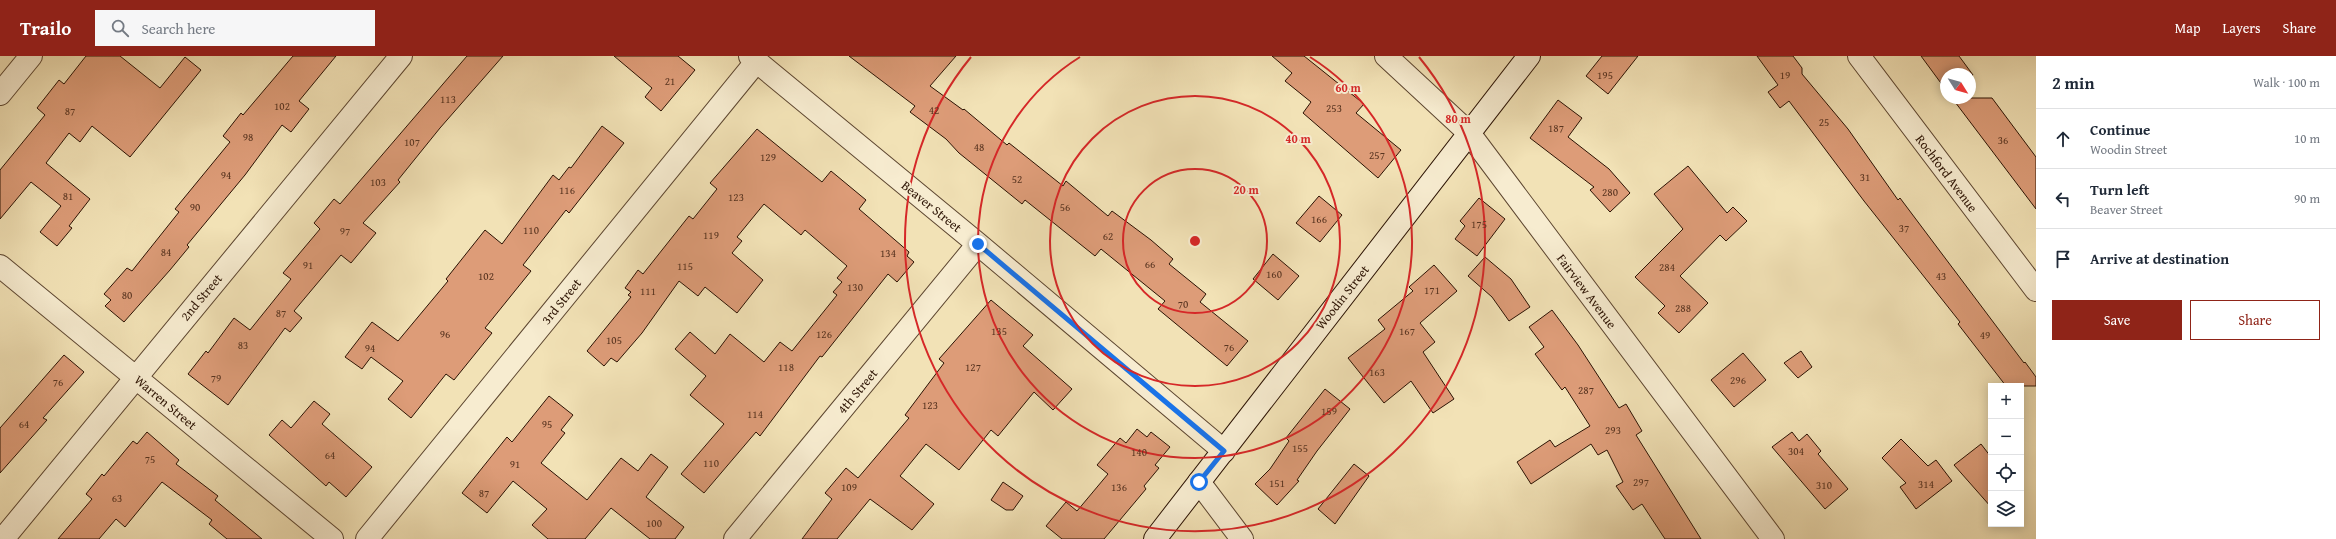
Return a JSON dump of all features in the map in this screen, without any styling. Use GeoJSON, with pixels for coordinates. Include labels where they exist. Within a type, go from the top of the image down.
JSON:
{"type":"FeatureCollection","features":[{"type":"Feature","properties":{"kind":"street"},"geometry":{"type":"LineString","coordinates":[[0,94],[32,56]]}},
{"type":"Feature","properties":{"kind":"street","name":"2nd Street"},"geometry":{"type":"LineString","coordinates":[[3,539],[401,56]]}},
{"type":"Feature","properties":{"kind":"street","name":"Fairview Avenue"},"geometry":{"type":"LineString","coordinates":[[1386,56],[1469,133],[1773,539]]}},
{"type":"Feature","properties":{"kind":"street","name":"Woodin Street"},"geometry":{"type":"LineString","coordinates":[[1156,539],[1529,56]]}},
{"type":"Feature","properties":{"kind":"street","name":"Rochford Avenue"},"geometry":{"type":"LineString","coordinates":[[1859,56],[2036,290]]}},
{"type":"Feature","properties":{"kind":"street","name":"Beaver Street"},"geometry":{"type":"LineString","coordinates":[[753,59],[978,244],[1224,451]]}},
{"type":"Feature","properties":{"kind":"street","name":"3rd Street"},"geometry":{"type":"LineString","coordinates":[[367,539],[753,59]]}},
{"type":"Feature","properties":{"kind":"street","name":"4th Street"},"geometry":{"type":"LineString","coordinates":[[735,539],[978,244]]}},
{"type":"Feature","properties":{"kind":"street","name":"Warren Street"},"geometry":{"type":"LineString","coordinates":[[0,266],[332,539]]}},
{"type":"Feature","properties":{"kind":"street"},"geometry":{"type":"LineString","coordinates":[[1199,482],[1242,539]]}},
{"type":"Feature","properties":{"kind":"building"},"geometry":{"type":"Polygon","coordinates":[[[86,56],[120,56],[160,88],[185,57],[201,70],[130,157],[92,126],[80,142],[69,133],[46,163],[90,199],[69,226],[72,228],[57,246],[40,232],[61,206],[31,182],[0,219],[0,170],[45,115],[37,108],[59,80],[64,84],[86,56]]]}},
{"type":"Feature","properties":{"kind":"building"},"geometry":{"type":"Polygon","coordinates":[[[293,56],[336,56],[299,101],[309,109],[291,132],[282,125],[245,175],[187,245],[189,247],[124,322],[105,306],[111,300],[104,294],[127,268],[132,271],[179,212],[175,209],[230,142],[223,136],[241,113],[243,115],[293,56]]]}},
{"type":"Feature","properties":{"kind":"building"},"geometry":{"type":"Polygon","coordinates":[[[467,56],[503,56],[440,128],[398,180],[400,182],[363,223],[376,233],[351,263],[341,255],[294,311],[302,318],[290,332],[285,328],[228,405],[188,374],[206,351],[208,353],[234,318],[250,330],[291,279],[283,273],[320,229],[314,223],[334,199],[340,204],[467,56]]]}},
{"type":"Feature","properties":{"kind":"building"},"geometry":{"type":"Polygon","coordinates":[[[614,56],[678,56],[695,70],[661,111],[645,97],[652,88],[614,56]]]}},
{"type":"Feature","properties":{"kind":"building"},"geometry":{"type":"Polygon","coordinates":[[[849,56],[956,56],[930,86],[963,110],[964,109],[1007,145],[1009,143],[1063,186],[1066,181],[1108,216],[1112,211],[1151,240],[1173,259],[1169,264],[1206,294],[1200,302],[1248,341],[1227,366],[1158,309],[1165,301],[1101,249],[1095,256],[1025,200],[1022,204],[959,153],[946,139],[910,112],[915,106],[849,56]]]}},
{"type":"Feature","properties":{"kind":"building"},"geometry":{"type":"Polygon","coordinates":[[[1272,56],[1304,56],[1364,104],[1356,113],[1401,150],[1378,178],[1303,113],[1311,102],[1285,81],[1292,73],[1272,56]]]}},
{"type":"Feature","properties":{"kind":"building"},"geometry":{"type":"Polygon","coordinates":[[[1602,56],[1638,56],[1608,94],[1586,76],[1602,56]]]}},
{"type":"Feature","properties":{"kind":"building"},"geometry":{"type":"Polygon","coordinates":[[[1757,56],[1793,56],[1802,68],[1802,74],[1848,129],[1898,200],[1900,198],[2024,363],[2025,362],[2036,377],[2036,386],[2024,386],[2024,383],[2004,383],[1958,324],[1960,322],[1864,201],[1789,101],[1780,108],[1768,92],[1778,85],[1757,56]]]}},
{"type":"Feature","properties":{"kind":"building"},"geometry":{"type":"Polygon","coordinates":[[[1921,56],[1959,56],[1968,68],[1940,68],[1940,82],[1921,56]]]}},
{"type":"Feature","properties":{"kind":"building"},"geometry":{"type":"Polygon","coordinates":[[[1976,98],[1992,98],[2036,157],[2036,209],[1957,104],[1976,104],[1976,98]]]}},
{"type":"Feature","properties":{"kind":"building"},"geometry":{"type":"Polygon","coordinates":[[[1558,100],[1582,118],[1568,137],[1609,169],[1630,193],[1610,212],[1590,190],[1594,187],[1530,138],[1558,100]]]}},
{"type":"Feature","properties":{"kind":"building"},"geometry":{"type":"Polygon","coordinates":[[[602,126],[624,143],[569,213],[566,210],[523,265],[531,271],[485,328],[492,333],[454,380],[446,374],[411,418],[388,399],[403,381],[371,357],[362,369],[345,357],[372,322],[398,341],[448,281],[446,279],[485,230],[502,244],[553,175],[559,180],[569,167],[571,168],[602,126]]]}},
{"type":"Feature","properties":{"kind":"building"},"geometry":{"type":"Polygon","coordinates":[[[757,129],[822,182],[831,171],[866,200],[859,209],[909,252],[907,256],[914,262],[897,282],[888,274],[822,357],[820,356],[760,436],[756,432],[704,493],[681,474],[724,424],[690,395],[706,376],[675,349],[690,332],[715,354],[730,334],[764,362],[780,342],[792,351],[837,295],[833,292],[842,282],[837,278],[847,266],[805,230],[801,235],[764,204],[737,237],[742,241],[732,253],[763,280],[737,313],[705,287],[698,296],[679,281],[642,333],[617,362],[611,358],[604,366],[587,351],[631,297],[628,295],[631,292],[625,288],[638,270],[643,274],[689,216],[693,219],[717,189],[710,183],[757,129]]]}},
{"type":"Feature","properties":{"kind":"building"},"geometry":{"type":"Polygon","coordinates":[[[1688,166],[1727,213],[1733,207],[1747,221],[1726,241],[1720,235],[1680,276],[1708,303],[1679,333],[1658,313],[1665,306],[1635,277],[1683,229],[1654,194],[1688,166]]]}},
{"type":"Feature","properties":{"kind":"building"},"geometry":{"type":"Polygon","coordinates":[[[1319,196],[1342,215],[1320,242],[1296,223],[1319,196]]]}},
{"type":"Feature","properties":{"kind":"building"},"geometry":{"type":"Polygon","coordinates":[[[1479,198],[1505,219],[1477,256],[1455,239],[1465,226],[1460,221],[1479,198]]]}},
{"type":"Feature","properties":{"kind":"building"},"geometry":{"type":"Polygon","coordinates":[[[1273,254],[1299,276],[1278,300],[1253,279],[1273,254]]]}},
{"type":"Feature","properties":{"kind":"building"},"geometry":{"type":"Polygon","coordinates":[[[1485,257],[1511,279],[1530,307],[1509,321],[1492,297],[1468,276],[1485,257]]]}},
{"type":"Feature","properties":{"kind":"building"},"geometry":{"type":"Polygon","coordinates":[[[1434,265],[1457,291],[1420,323],[1435,342],[1423,352],[1454,399],[1433,413],[1411,381],[1384,403],[1348,358],[1385,329],[1378,320],[1413,291],[1409,287],[1434,265]]]}},
{"type":"Feature","properties":{"kind":"building"},"geometry":{"type":"Polygon","coordinates":[[[991,300],[1033,335],[1023,346],[1072,389],[1053,410],[1034,392],[998,436],[991,430],[959,470],[926,444],[900,476],[934,504],[912,530],[870,499],[837,539],[802,539],[832,499],[825,493],[846,468],[858,478],[909,418],[905,415],[944,363],[939,359],[991,300]]]}},
{"type":"Feature","properties":{"kind":"building"},"geometry":{"type":"Polygon","coordinates":[[[1552,310],[1578,345],[1619,408],[1626,404],[1642,431],[1636,435],[1701,539],[1665,539],[1642,504],[1633,510],[1616,486],[1623,482],[1607,450],[1598,455],[1591,444],[1531,484],[1517,462],[1550,440],[1555,447],[1590,426],[1565,387],[1562,390],[1535,354],[1544,347],[1529,327],[1552,310]]]}},
{"type":"Feature","properties":{"kind":"building"},"geometry":{"type":"Polygon","coordinates":[[[1801,351],[1812,367],[1798,378],[1784,363],[1801,351]]]}},
{"type":"Feature","properties":{"kind":"building"},"geometry":{"type":"Polygon","coordinates":[[[1743,353],[1766,380],[1734,407],[1711,380],[1743,353]]]}},
{"type":"Feature","properties":{"kind":"building"},"geometry":{"type":"Polygon","coordinates":[[[64,355],[84,372],[43,418],[47,420],[0,473],[0,428],[64,355]]]}},
{"type":"Feature","properties":{"kind":"building"},"geometry":{"type":"Polygon","coordinates":[[[1325,389],[1350,409],[1317,451],[1297,480],[1299,481],[1277,505],[1255,484],[1270,469],[1289,441],[1286,438],[1325,389]]]}},
{"type":"Feature","properties":{"kind":"building"},"geometry":{"type":"Polygon","coordinates":[[[549,396],[573,415],[561,430],[565,433],[541,463],[587,500],[621,458],[638,471],[651,454],[668,467],[646,497],[684,527],[675,539],[650,539],[611,508],[585,539],[548,539],[532,525],[547,509],[513,481],[487,513],[462,493],[507,437],[512,442],[549,396]]]}},
{"type":"Feature","properties":{"kind":"building"},"geometry":{"type":"Polygon","coordinates":[[[314,401],[330,414],[322,424],[372,467],[346,497],[329,482],[326,486],[269,435],[282,420],[291,428],[314,401]]]}},
{"type":"Feature","properties":{"kind":"building"},"geometry":{"type":"Polygon","coordinates":[[[1137,429],[1147,437],[1151,432],[1170,447],[1155,465],[1159,468],[1144,486],[1146,489],[1104,539],[1062,539],[1046,526],[1066,502],[1077,511],[1108,474],[1097,465],[1120,438],[1126,443],[1137,429]]]}},
{"type":"Feature","properties":{"kind":"building"},"geometry":{"type":"Polygon","coordinates":[[[147,432],[179,460],[176,464],[218,496],[215,500],[262,539],[227,539],[209,524],[212,520],[162,482],[125,527],[116,519],[99,539],[58,539],[92,499],[86,494],[102,474],[104,476],[133,441],[137,444],[147,432]]]}},
{"type":"Feature","properties":{"kind":"building"},"geometry":{"type":"Polygon","coordinates":[[[1792,432],[1799,441],[1807,434],[1821,451],[1818,454],[1848,489],[1825,509],[1772,447],[1792,432]]]}},
{"type":"Feature","properties":{"kind":"building"},"geometry":{"type":"Polygon","coordinates":[[[1901,439],[1928,466],[1936,460],[1952,481],[1916,509],[1900,487],[1906,483],[1882,458],[1901,439]]]}},
{"type":"Feature","properties":{"kind":"building"},"geometry":{"type":"Polygon","coordinates":[[[1981,444],[1988,453],[1988,504],[1954,465],[1981,444]]]}},
{"type":"Feature","properties":{"kind":"building"},"geometry":{"type":"Polygon","coordinates":[[[1354,464],[1369,476],[1335,524],[1318,509],[1354,464]]]}},
{"type":"Feature","properties":{"kind":"building"},"geometry":{"type":"Polygon","coordinates":[[[1003,482],[1023,496],[1013,510],[1006,510],[991,500],[1003,482]]]}},
{"type":"Feature","properties":{"kind":"route"},"geometry":{"type":"LineString","coordinates":[[978,244],[1224,451],[1199,482]]}}]}
